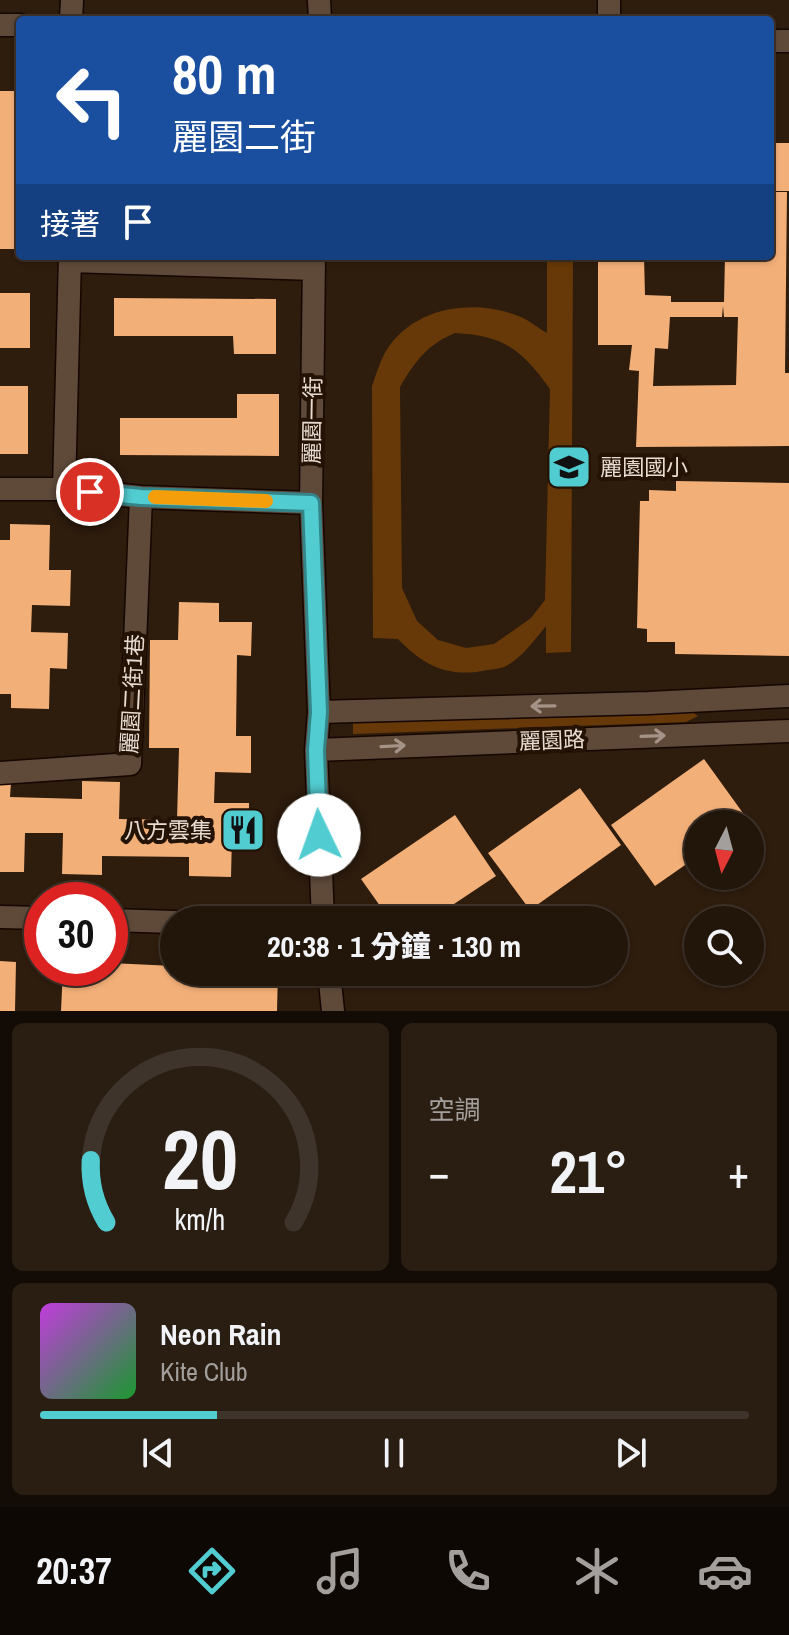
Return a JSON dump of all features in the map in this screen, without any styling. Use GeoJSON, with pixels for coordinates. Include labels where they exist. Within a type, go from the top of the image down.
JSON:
{"type":"FeatureCollection","features":[{"type":"Feature","properties":{"kind":"street"},"geometry":{"type":"LineString","coordinates":[[64,489],[70,260]]}},
{"type":"Feature","properties":{"kind":"street"},"geometry":{"type":"LineString","coordinates":[[151,260],[314,262]]}},
{"type":"Feature","properties":{"kind":"street","name":"麗園一街"},"geometry":{"type":"LineString","coordinates":[[314,262],[311,503],[322,906]]}},
{"type":"Feature","properties":{"kind":"street"},"geometry":{"type":"LineString","coordinates":[[0,489],[64,489],[141,497],[311,503]]}},
{"type":"Feature","properties":{"kind":"street","name":"麗園二街1巷"},"geometry":{"type":"LineString","coordinates":[[0,773],[130,764],[141,497]]}},
{"type":"Feature","properties":{"kind":"street","name":"麗園路"},"geometry":{"type":"LineString","coordinates":[[319,712],[789,696]]}},
{"type":"Feature","properties":{"kind":"street","name":"麗園路"},"geometry":{"type":"LineString","coordinates":[[316,750],[789,731]]}},
{"type":"Feature","properties":{"kind":"street"},"geometry":{"type":"LineString","coordinates":[[0,917],[24,918]]}},
{"type":"Feature","properties":{"kind":"street"},"geometry":{"type":"LineString","coordinates":[[128,921],[160,922]]}},
{"type":"Feature","properties":{"kind":"street"},"geometry":{"type":"LineString","coordinates":[[330,986],[333,1011]]}},
{"type":"Feature","properties":{"kind":"shaded area"},"geometry":{"type":"Polygon","coordinates":[[[547,260],[573,260],[571,652],[546,653],[546,626],[523,653],[504,667],[474,672],[450,671],[418,657],[398,639],[373,638],[372,386],[384,355],[398,336],[429,315],[447,310],[484,308],[524,319],[547,333],[547,260]],[[455,333],[437,342],[417,361],[400,387],[402,588],[417,621],[438,640],[466,648],[494,644],[531,618],[545,600],[550,389],[520,354],[487,337],[455,333]]]}},
{"type":"Feature","properties":{"kind":"shaded area"},"geometry":{"type":"Polygon","coordinates":[[[687,708],[698,716],[686,722],[353,734],[353,719],[687,708]]]}},
{"type":"Feature","properties":{"kind":"building"},"geometry":{"type":"Polygon","coordinates":[[[0,91],[16,91],[16,249],[0,249],[0,91]]]}},
{"type":"Feature","properties":{"kind":"building"},"geometry":{"type":"Polygon","coordinates":[[[774,143],[789,143],[789,191],[774,191],[774,143]]]}},
{"type":"Feature","properties":{"kind":"building"},"geometry":{"type":"Polygon","coordinates":[[[774,192],[787,192],[785,373],[789,373],[789,446],[636,447],[639,371],[629,370],[632,345],[598,345],[598,260],[644,260],[645,295],[671,296],[671,302],[724,302],[725,260],[774,260],[774,192]],[[723,306],[722,317],[670,317],[668,349],[655,348],[653,386],[736,385],[738,317],[724,317],[723,306]]]}},
{"type":"Feature","properties":{"kind":"building"},"geometry":{"type":"Polygon","coordinates":[[[0,293],[30,293],[30,348],[0,348],[0,293]]]}},
{"type":"Feature","properties":{"kind":"building"},"geometry":{"type":"Polygon","coordinates":[[[114,298],[276,299],[276,354],[234,354],[233,336],[114,336],[114,298]]]}},
{"type":"Feature","properties":{"kind":"building"},"geometry":{"type":"Polygon","coordinates":[[[0,386],[28,386],[28,454],[0,454],[0,386]]]}},
{"type":"Feature","properties":{"kind":"building"},"geometry":{"type":"Polygon","coordinates":[[[237,394],[279,394],[279,456],[120,455],[120,418],[237,418],[237,394]]]}},
{"type":"Feature","properties":{"kind":"building"},"geometry":{"type":"Polygon","coordinates":[[[676,481],[789,483],[789,656],[675,654],[675,642],[647,642],[647,629],[637,628],[640,501],[649,501],[649,490],[676,491],[676,481]]]}},
{"type":"Feature","properties":{"kind":"building"},"geometry":{"type":"Polygon","coordinates":[[[10,524],[50,525],[49,570],[71,570],[70,606],[32,605],[31,632],[68,633],[67,669],[50,668],[49,709],[11,708],[11,694],[0,694],[0,540],[10,540],[10,524]]]}},
{"type":"Feature","properties":{"kind":"building"},"geometry":{"type":"Polygon","coordinates":[[[179,602],[219,603],[219,622],[252,622],[251,656],[237,655],[236,736],[251,736],[251,773],[215,772],[214,803],[249,803],[249,836],[232,836],[231,877],[189,876],[189,857],[102,856],[102,875],[62,874],[63,833],[25,833],[24,872],[0,872],[0,782],[11,782],[10,797],[82,799],[82,781],[120,782],[119,819],[177,820],[179,748],[149,748],[150,640],[178,640],[179,602]]]}},
{"type":"Feature","properties":{"kind":"building"},"geometry":{"type":"Polygon","coordinates":[[[704,759],[741,810],[684,810],[684,866],[655,886],[611,825],[704,759]]]}},
{"type":"Feature","properties":{"kind":"building"},"geometry":{"type":"Polygon","coordinates":[[[580,788],[621,845],[536,906],[527,906],[488,853],[580,788]]]}},
{"type":"Feature","properties":{"kind":"building"},"geometry":{"type":"Polygon","coordinates":[[[455,815],[496,876],[451,906],[380,906],[361,879],[455,815]]]}},
{"type":"Feature","properties":{"kind":"building"},"geometry":{"type":"Polygon","coordinates":[[[0,961],[16,962],[15,1011],[0,1011],[0,961]]]}},
{"type":"Feature","properties":{"kind":"building"},"geometry":{"type":"Polygon","coordinates":[[[128,964],[160,965],[160,986],[278,986],[277,1011],[61,1011],[62,986],[128,986],[128,964]]]}},
{"type":"Feature","properties":{"kind":"slow traffic"},"geometry":{"type":"LineString","coordinates":[[155,497],[266,501]]}},
{"type":"Feature","properties":{"kind":"place","name":"麗園國小"},"geometry":{"type":"Point","coordinates":[569,467]}},
{"type":"Feature","properties":{"kind":"place","name":"八方雲集"},"geometry":{"type":"Point","coordinates":[243,830]}},
{"type":"Feature","properties":{"kind":"route"},"geometry":{"type":"LineString","coordinates":[[90,492],[141,497],[311,503],[319,712],[316,750],[319,835]]}}]}
